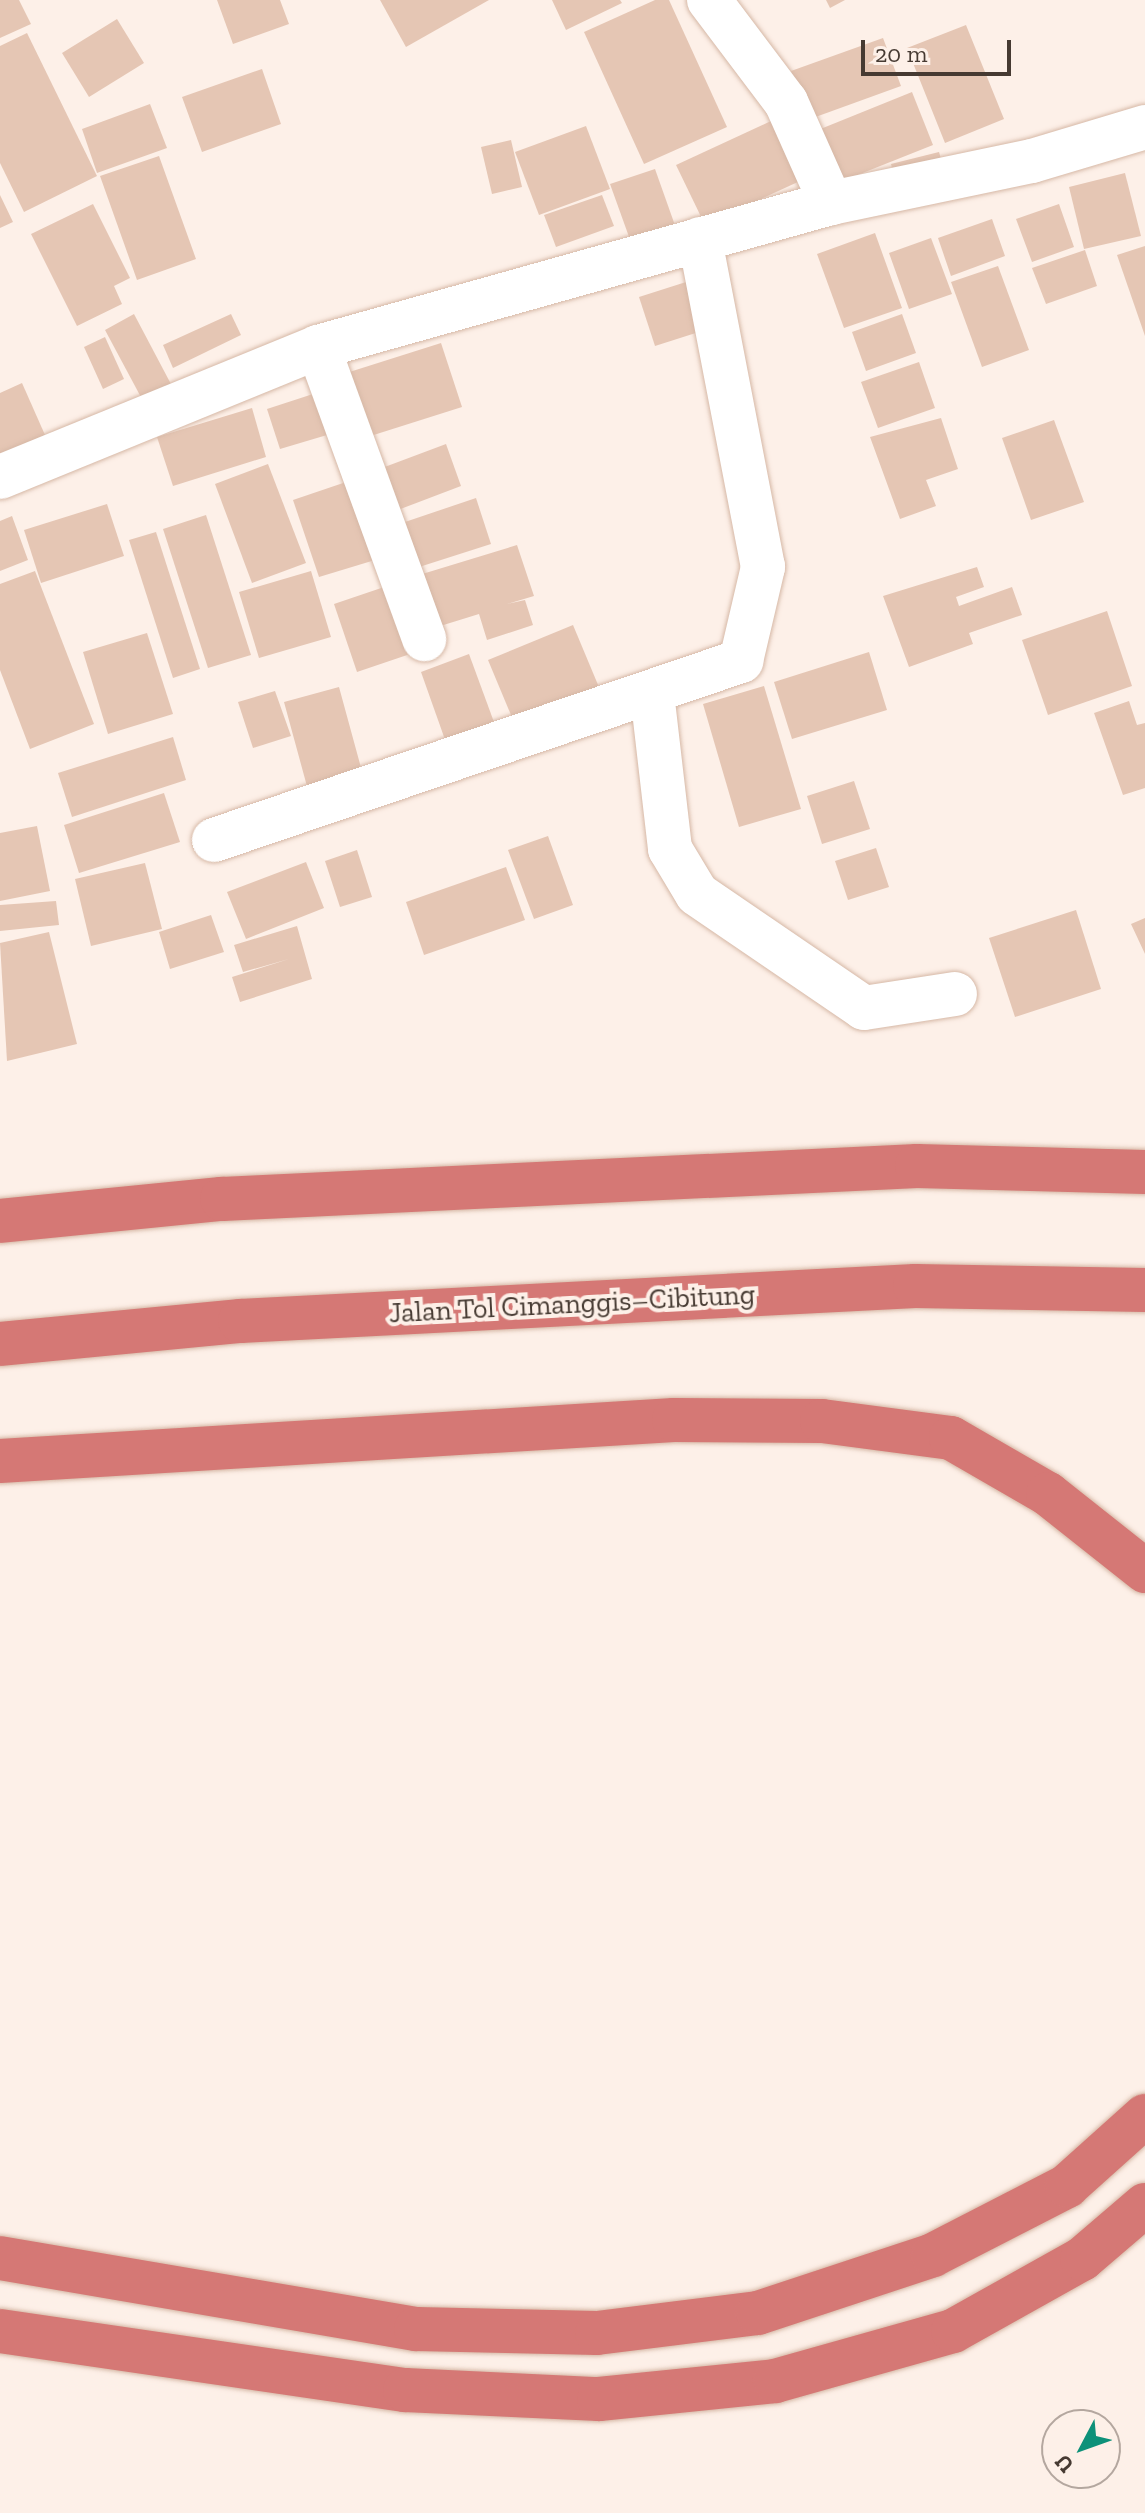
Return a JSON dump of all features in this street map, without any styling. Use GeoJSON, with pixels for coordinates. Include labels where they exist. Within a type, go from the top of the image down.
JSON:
{"type":"FeatureCollection","features":[{"type":"Feature","properties":{"kind":"highway"},"geometry":{"type":"LineString","coordinates":[[0,1221],[222,1199],[917,1166],[1145,1172]]}},
{"type":"Feature","properties":{"kind":"highway","name":"Jalan Tol Cimanggis–Cibitung"},"geometry":{"type":"LineString","coordinates":[[0,1344],[240,1321],[915,1286],[1145,1290]]}},
{"type":"Feature","properties":{"kind":"highway"},"geometry":{"type":"LineString","coordinates":[[0,1461],[674,1420],[822,1421],[951,1438],[1048,1494],[1145,1571]]}},
{"type":"Feature","properties":{"kind":"highway"},"geometry":{"type":"LineString","coordinates":[[0,2258],[416,2329],[597,2333],[758,2313],[933,2255],[1067,2186],[1145,2116]]}},
{"type":"Feature","properties":{"kind":"highway"},"geometry":{"type":"LineString","coordinates":[[0,2331],[405,2390],[599,2399],[775,2381],[953,2331],[1082,2259],[1145,2205]]}},
{"type":"Feature","properties":{"kind":"street"},"geometry":{"type":"LineString","coordinates":[[709,0],[786,102],[831,203]]}},
{"type":"Feature","properties":{"kind":"street"},"geometry":{"type":"LineString","coordinates":[[0,477],[318,347],[831,203],[1032,161],[1145,127]]}},
{"type":"Feature","properties":{"kind":"street"},"geometry":{"type":"LineString","coordinates":[[214,840],[741,661],[763,567],[700,239]]}},
{"type":"Feature","properties":{"kind":"street"},"geometry":{"type":"LineString","coordinates":[[318,347],[424,639]]}},
{"type":"Feature","properties":{"kind":"street"},"geometry":{"type":"LineString","coordinates":[[652,693],[670,849],[697,894],[864,1008],[955,994]]}},
{"type":"Feature","properties":{"kind":"building"},"geometry":{"type":"Polygon","coordinates":[[[0,0],[19,0],[31,24],[0,38],[0,0]]]}},
{"type":"Feature","properties":{"kind":"building"},"geometry":{"type":"Polygon","coordinates":[[[217,0],[280,0],[289,24],[233,44],[217,0]]]}},
{"type":"Feature","properties":{"kind":"building"},"geometry":{"type":"Polygon","coordinates":[[[380,0],[489,0],[406,47],[380,0]]]}},
{"type":"Feature","properties":{"kind":"building"},"geometry":{"type":"Polygon","coordinates":[[[552,0],[620,0],[622,3],[566,30],[552,0]]]}},
{"type":"Feature","properties":{"kind":"building"},"geometry":{"type":"Polygon","coordinates":[[[655,0],[669,0],[727,127],[644,164],[584,32],[655,0]]]}},
{"type":"Feature","properties":{"kind":"building"},"geometry":{"type":"Polygon","coordinates":[[[826,0],[845,0],[830,8],[826,0]]]}},
{"type":"Feature","properties":{"kind":"building"},"geometry":{"type":"Polygon","coordinates":[[[117,19],[144,63],[89,97],[62,53],[117,19]]]}},
{"type":"Feature","properties":{"kind":"building"},"geometry":{"type":"Polygon","coordinates":[[[966,25],[1004,119],[945,143],[907,48],[966,25]]]}},
{"type":"Feature","properties":{"kind":"building"},"geometry":{"type":"Polygon","coordinates":[[[27,33],[97,176],[24,212],[0,163],[0,46],[27,33]]]}},
{"type":"Feature","properties":{"kind":"building"},"geometry":{"type":"Polygon","coordinates":[[[883,38],[901,86],[810,119],[791,71],[883,38]]]}},
{"type":"Feature","properties":{"kind":"building"},"geometry":{"type":"Polygon","coordinates":[[[262,69],[281,124],[202,152],[182,97],[262,69]]]}},
{"type":"Feature","properties":{"kind":"building"},"geometry":{"type":"Polygon","coordinates":[[[912,92],[933,145],[840,182],[818,130],[912,92]]]}},
{"type":"Feature","properties":{"kind":"building"},"geometry":{"type":"Polygon","coordinates":[[[150,104],[167,148],[97,173],[82,129],[150,104]]]}},
{"type":"Feature","properties":{"kind":"building"},"geometry":{"type":"Polygon","coordinates":[[[771,121],[800,181],[705,225],[676,165],[771,121]]]}},
{"type":"Feature","properties":{"kind":"building"},"geometry":{"type":"Polygon","coordinates":[[[586,126],[610,189],[539,215],[515,152],[586,126]]]}},
{"type":"Feature","properties":{"kind":"building"},"geometry":{"type":"Polygon","coordinates":[[[511,140],[522,187],[492,194],[481,147],[511,140]]]}},
{"type":"Feature","properties":{"kind":"building"},"geometry":{"type":"Polygon","coordinates":[[[939,152],[944,169],[895,181],[891,164],[939,152]]]}},
{"type":"Feature","properties":{"kind":"building"},"geometry":{"type":"Polygon","coordinates":[[[159,156],[196,259],[137,280],[100,176],[159,156]]]}},
{"type":"Feature","properties":{"kind":"building"},"geometry":{"type":"Polygon","coordinates":[[[655,169],[677,231],[633,248],[610,184],[655,169]]]}},
{"type":"Feature","properties":{"kind":"building"},"geometry":{"type":"Polygon","coordinates":[[[1125,173],[1141,236],[1084,249],[1069,187],[1125,173]]]}},
{"type":"Feature","properties":{"kind":"building"},"geometry":{"type":"Polygon","coordinates":[[[0,195],[13,222],[0,228],[0,195]]]}},
{"type":"Feature","properties":{"kind":"building"},"geometry":{"type":"Polygon","coordinates":[[[602,195],[614,226],[556,247],[544,215],[602,195]]]}},
{"type":"Feature","properties":{"kind":"building"},"geometry":{"type":"Polygon","coordinates":[[[93,204],[130,278],[114,286],[122,304],[77,326],[31,234],[93,204]]]}},
{"type":"Feature","properties":{"kind":"building"},"geometry":{"type":"Polygon","coordinates":[[[1059,204],[1074,247],[1032,262],[1016,219],[1059,204]]]}},
{"type":"Feature","properties":{"kind":"building"},"geometry":{"type":"Polygon","coordinates":[[[992,219],[1005,256],[951,276],[938,238],[992,219]]]}},
{"type":"Feature","properties":{"kind":"building"},"geometry":{"type":"Polygon","coordinates":[[[875,233],[902,308],[844,328],[817,254],[875,233]]]}},
{"type":"Feature","properties":{"kind":"building"},"geometry":{"type":"Polygon","coordinates":[[[931,238],[952,294],[909,309],[889,253],[931,238]]]}},
{"type":"Feature","properties":{"kind":"building"},"geometry":{"type":"Polygon","coordinates":[[[1145,246],[1145,336],[1117,255],[1145,246]]]}},
{"type":"Feature","properties":{"kind":"building"},"geometry":{"type":"Polygon","coordinates":[[[1085,250],[1097,286],[1046,304],[1032,268],[1085,250]]]}},
{"type":"Feature","properties":{"kind":"building"},"geometry":{"type":"Polygon","coordinates":[[[998,266],[1029,350],[982,367],[951,282],[998,266]]]}},
{"type":"Feature","properties":{"kind":"building"},"geometry":{"type":"Polygon","coordinates":[[[686,282],[702,331],[655,346],[639,297],[686,282]]]}},
{"type":"Feature","properties":{"kind":"building"},"geometry":{"type":"Polygon","coordinates":[[[134,314],[172,386],[143,401],[105,330],[134,314]]]}},
{"type":"Feature","properties":{"kind":"building"},"geometry":{"type":"Polygon","coordinates":[[[231,314],[241,335],[173,368],[163,345],[231,314]]]}},
{"type":"Feature","properties":{"kind":"building"},"geometry":{"type":"Polygon","coordinates":[[[902,314],[916,353],[866,371],[852,332],[902,314]]]}},
{"type":"Feature","properties":{"kind":"building"},"geometry":{"type":"Polygon","coordinates":[[[105,337],[124,379],[103,389],[84,347],[105,337]]]}},
{"type":"Feature","properties":{"kind":"building"},"geometry":{"type":"Polygon","coordinates":[[[441,343],[462,407],[361,439],[340,375],[441,343]]]}},
{"type":"Feature","properties":{"kind":"building"},"geometry":{"type":"Polygon","coordinates":[[[919,362],[935,408],[878,428],[861,382],[919,362]]]}},
{"type":"Feature","properties":{"kind":"building"},"geometry":{"type":"Polygon","coordinates":[[[22,383],[45,435],[0,455],[0,393],[22,383]]]}},
{"type":"Feature","properties":{"kind":"building"},"geometry":{"type":"Polygon","coordinates":[[[313,394],[327,435],[280,449],[267,409],[313,394]]]}},
{"type":"Feature","properties":{"kind":"building"},"geometry":{"type":"Polygon","coordinates":[[[252,408],[266,457],[173,486],[157,437],[252,408]]]}},
{"type":"Feature","properties":{"kind":"building"},"geometry":{"type":"Polygon","coordinates":[[[941,418],[958,469],[926,480],[936,506],[900,519],[870,437],[941,418]]]}},
{"type":"Feature","properties":{"kind":"building"},"geometry":{"type":"Polygon","coordinates":[[[1054,420],[1084,502],[1031,520],[1002,438],[1054,420]]]}},
{"type":"Feature","properties":{"kind":"building"},"geometry":{"type":"Polygon","coordinates":[[[446,444],[461,486],[390,513],[374,471],[446,444]]]}},
{"type":"Feature","properties":{"kind":"building"},"geometry":{"type":"Polygon","coordinates":[[[268,464],[306,563],[252,583],[215,484],[268,464]]]}},
{"type":"Feature","properties":{"kind":"building"},"geometry":{"type":"Polygon","coordinates":[[[349,481],[375,560],[319,577],[293,500],[349,481]]]}},
{"type":"Feature","properties":{"kind":"building"},"geometry":{"type":"Polygon","coordinates":[[[476,498],[491,544],[416,568],[402,523],[476,498]]]}},
{"type":"Feature","properties":{"kind":"building"},"geometry":{"type":"Polygon","coordinates":[[[107,504],[124,556],[41,583],[24,530],[107,504]]]}},
{"type":"Feature","properties":{"kind":"building"},"geometry":{"type":"Polygon","coordinates":[[[206,515],[251,655],[208,668],[163,529],[206,515]]]}},
{"type":"Feature","properties":{"kind":"building"},"geometry":{"type":"Polygon","coordinates":[[[12,516],[28,560],[0,571],[0,521],[12,516]]]}},
{"type":"Feature","properties":{"kind":"building"},"geometry":{"type":"Polygon","coordinates":[[[156,532],[200,669],[173,678],[129,540],[156,532]]]}},
{"type":"Feature","properties":{"kind":"building"},"geometry":{"type":"Polygon","coordinates":[[[517,545],[534,596],[507,604],[525,600],[533,625],[487,640],[479,614],[437,627],[419,575],[517,545]]]}},
{"type":"Feature","properties":{"kind":"building"},"geometry":{"type":"Polygon","coordinates":[[[977,567],[984,587],[956,597],[959,606],[1012,587],[1022,615],[969,633],[973,644],[909,667],[883,596],[977,567]]]}},
{"type":"Feature","properties":{"kind":"building"},"geometry":{"type":"Polygon","coordinates":[[[35,571],[94,724],[30,749],[0,670],[0,584],[35,571]]]}},
{"type":"Feature","properties":{"kind":"building"},"geometry":{"type":"Polygon","coordinates":[[[311,571],[331,637],[259,658],[239,592],[311,571]]]}},
{"type":"Feature","properties":{"kind":"building"},"geometry":{"type":"Polygon","coordinates":[[[393,584],[416,652],[357,672],[334,604],[393,584]]]}},
{"type":"Feature","properties":{"kind":"building"},"geometry":{"type":"Polygon","coordinates":[[[1107,611],[1132,686],[1048,715],[1022,640],[1107,611]]]}},
{"type":"Feature","properties":{"kind":"building"},"geometry":{"type":"Polygon","coordinates":[[[573,625],[601,692],[516,727],[488,660],[573,625]]]}},
{"type":"Feature","properties":{"kind":"building"},"geometry":{"type":"Polygon","coordinates":[[[147,633],[173,714],[108,734],[83,652],[147,633]]]}},
{"type":"Feature","properties":{"kind":"building"},"geometry":{"type":"Polygon","coordinates":[[[869,652],[887,710],[792,739],[774,682],[869,652]]]}},
{"type":"Feature","properties":{"kind":"building"},"geometry":{"type":"Polygon","coordinates":[[[469,654],[498,733],[449,751],[421,672],[469,654]]]}},
{"type":"Feature","properties":{"kind":"building"},"geometry":{"type":"Polygon","coordinates":[[[764,686],[801,809],[739,827],[703,704],[764,686]]]}},
{"type":"Feature","properties":{"kind":"building"},"geometry":{"type":"Polygon","coordinates":[[[339,687],[363,775],[308,790],[284,702],[339,687]]]}},
{"type":"Feature","properties":{"kind":"building"},"geometry":{"type":"Polygon","coordinates":[[[275,691],[291,736],[253,748],[238,702],[275,691]]]}},
{"type":"Feature","properties":{"kind":"building"},"geometry":{"type":"Polygon","coordinates":[[[1129,701],[1137,725],[1145,723],[1145,788],[1123,795],[1094,713],[1129,701]]]}},
{"type":"Feature","properties":{"kind":"building"},"geometry":{"type":"Polygon","coordinates":[[[173,737],[186,780],[72,817],[58,773],[173,737]]]}},
{"type":"Feature","properties":{"kind":"building"},"geometry":{"type":"Polygon","coordinates":[[[854,781],[870,829],[822,844],[807,796],[854,781]]]}},
{"type":"Feature","properties":{"kind":"building"},"geometry":{"type":"Polygon","coordinates":[[[164,793],[180,842],[79,873],[64,825],[164,793]]]}},
{"type":"Feature","properties":{"kind":"building"},"geometry":{"type":"Polygon","coordinates":[[[37,826],[50,891],[0,901],[0,833],[37,826]]]}},
{"type":"Feature","properties":{"kind":"building"},"geometry":{"type":"Polygon","coordinates":[[[548,836],[573,905],[534,919],[508,850],[548,836]]]}},
{"type":"Feature","properties":{"kind":"building"},"geometry":{"type":"Polygon","coordinates":[[[876,848],[889,887],[848,900],[835,861],[876,848]]]}},
{"type":"Feature","properties":{"kind":"building"},"geometry":{"type":"Polygon","coordinates":[[[357,850],[372,897],[340,907],[325,861],[357,850]]]}},
{"type":"Feature","properties":{"kind":"building"},"geometry":{"type":"Polygon","coordinates":[[[306,862],[324,908],[246,939],[227,892],[306,862]]]}},
{"type":"Feature","properties":{"kind":"building"},"geometry":{"type":"Polygon","coordinates":[[[145,863],[162,929],[91,946],[75,879],[145,863]]]}},
{"type":"Feature","properties":{"kind":"building"},"geometry":{"type":"Polygon","coordinates":[[[506,867],[525,920],[424,955],[406,902],[506,867]]]}},
{"type":"Feature","properties":{"kind":"building"},"geometry":{"type":"Polygon","coordinates":[[[56,901],[59,925],[0,931],[0,905],[56,901]]]}},
{"type":"Feature","properties":{"kind":"building"},"geometry":{"type":"Polygon","coordinates":[[[1076,910],[1101,989],[1015,1017],[989,938],[1076,910]]]}},
{"type":"Feature","properties":{"kind":"building"},"geometry":{"type":"Polygon","coordinates":[[[211,915],[224,952],[170,969],[159,932],[211,915]]]}},
{"type":"Feature","properties":{"kind":"building"},"geometry":{"type":"Polygon","coordinates":[[[1145,918],[1145,954],[1131,924],[1145,918]]]}},
{"type":"Feature","properties":{"kind":"building"},"geometry":{"type":"Polygon","coordinates":[[[297,926],[312,979],[240,1002],[232,977],[289,959],[243,972],[234,945],[297,926]]]}},
{"type":"Feature","properties":{"kind":"building"},"geometry":{"type":"Polygon","coordinates":[[[49,932],[77,1044],[7,1061],[0,943],[49,932]]]}}]}
